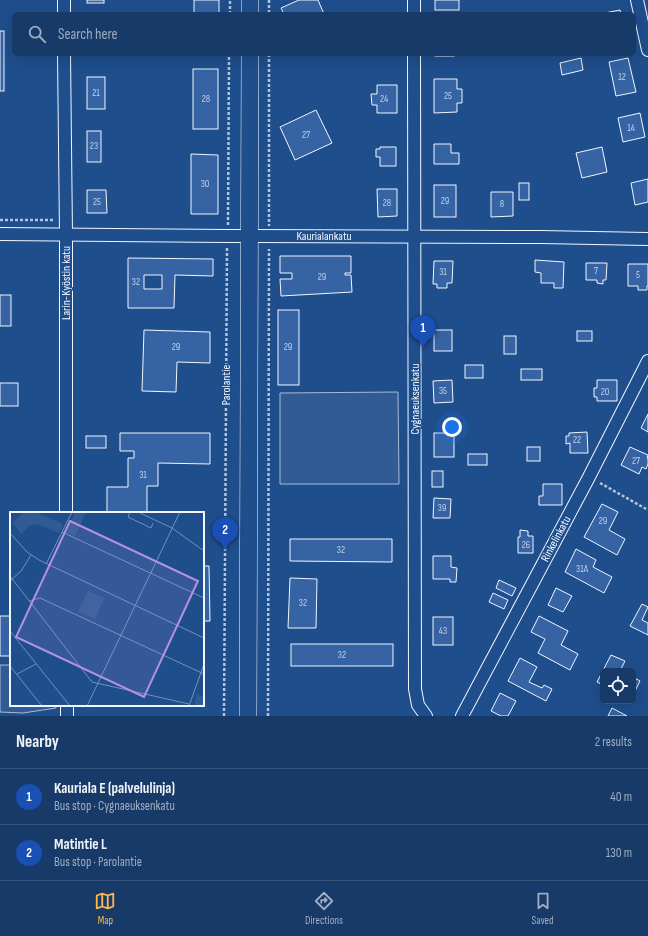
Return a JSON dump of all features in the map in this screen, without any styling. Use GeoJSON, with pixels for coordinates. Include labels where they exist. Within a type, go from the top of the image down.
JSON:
{"type":"FeatureCollection","features":[{"type":"Feature","properties":{"kind":"main road"},"geometry":{"type":"LineString","coordinates":[[250,0],[250,12]]}},
{"type":"Feature","properties":{"kind":"main road","name":"Parolantie"},"geometry":{"type":"LineString","coordinates":[[248,716],[250,56]]}},
{"type":"Feature","properties":{"kind":"street"},"geometry":{"type":"LineString","coordinates":[[64,0],[64,12]]}},
{"type":"Feature","properties":{"kind":"street"},"geometry":{"type":"LineString","coordinates":[[414,0],[414,12]]}},
{"type":"Feature","properties":{"kind":"street"},"geometry":{"type":"LineString","coordinates":[[637,0],[648,50]]}},
{"type":"Feature","properties":{"kind":"street","name":"Larin-Kyöstin katu"},"geometry":{"type":"LineString","coordinates":[[64,56],[66,235],[66,512]]}},
{"type":"Feature","properties":{"kind":"street","name":"Cygnaeuksenkatu"},"geometry":{"type":"LineString","coordinates":[[414,56],[415,689],[418,705],[426,716]]}},
{"type":"Feature","properties":{"kind":"street","name":"Kaurialankatu"},"geometry":{"type":"LineString","coordinates":[[0,234],[648,239]]}},
{"type":"Feature","properties":{"kind":"street","name":"Rinkelinkatu"},"geometry":{"type":"LineString","coordinates":[[462,716],[589,477],[648,361]]}},
{"type":"Feature","properties":{"kind":"path"},"geometry":{"type":"LineString","coordinates":[[230,0],[230,12]]}},
{"type":"Feature","properties":{"kind":"path"},"geometry":{"type":"LineString","coordinates":[[269,0],[269,12]]}},
{"type":"Feature","properties":{"kind":"path","name":"Parolantie"},"geometry":{"type":"LineString","coordinates":[[224,716],[229,56]]}},
{"type":"Feature","properties":{"kind":"path"},"geometry":{"type":"LineString","coordinates":[[268,716],[270,236],[269,56]]}},
{"type":"Feature","properties":{"kind":"path"},"geometry":{"type":"LineString","coordinates":[[223,248],[227,251]]}},
{"type":"Feature","properties":{"kind":"path"},"geometry":{"type":"LineString","coordinates":[[589,477],[648,510]]}},
{"type":"Feature","properties":{"kind":"shaded area"},"geometry":{"type":"Polygon","coordinates":[[[398,392],[399,484],[280,484],[280,393],[398,392]]]}},
{"type":"Feature","properties":{"kind":"shaded area"},"geometry":{"type":"Polygon","coordinates":[[[0,665],[10,665],[10,706],[56,706],[56,708],[23,713],[0,712],[0,665]]]}},
{"type":"Feature","properties":{"kind":"building"},"geometry":{"type":"Polygon","coordinates":[[[87,0],[104,0],[104,3],[87,3],[87,0]]]}},
{"type":"Feature","properties":{"kind":"building"},"geometry":{"type":"Polygon","coordinates":[[[194,0],[219,0],[219,12],[194,12],[194,0]]]}},
{"type":"Feature","properties":{"kind":"building"},"geometry":{"type":"Polygon","coordinates":[[[299,0],[318,0],[323,12],[283,12],[281,8],[299,0]]]}},
{"type":"Feature","properties":{"kind":"building"},"geometry":{"type":"Polygon","coordinates":[[[435,0],[459,0],[459,10],[435,10],[435,0]]]}},
{"type":"Feature","properties":{"kind":"building"},"geometry":{"type":"Polygon","coordinates":[[[620,10],[620,12],[610,12],[620,10]]]}},
{"type":"Feature","properties":{"kind":"building"},"geometry":{"type":"Polygon","coordinates":[[[0,31],[4,31],[4,91],[0,91],[0,31]]]}},
{"type":"Feature","properties":{"kind":"building"},"geometry":{"type":"Polygon","coordinates":[[[581,58],[583,70],[562,75],[560,63],[581,58]]]}},
{"type":"Feature","properties":{"kind":"building"},"geometry":{"type":"Polygon","coordinates":[[[628,58],[636,92],[616,96],[609,62],[628,58]]]}},
{"type":"Feature","properties":{"kind":"building"},"geometry":{"type":"Polygon","coordinates":[[[193,69],[218,69],[218,129],[193,129],[193,69]]]}},
{"type":"Feature","properties":{"kind":"building"},"geometry":{"type":"Polygon","coordinates":[[[87,77],[105,77],[105,109],[87,109],[87,77]]]}},
{"type":"Feature","properties":{"kind":"building"},"geometry":{"type":"Polygon","coordinates":[[[434,79],[457,79],[457,89],[462,89],[462,103],[457,103],[457,112],[434,113],[434,79]]]}},
{"type":"Feature","properties":{"kind":"building"},"geometry":{"type":"Polygon","coordinates":[[[377,85],[397,85],[397,113],[377,113],[377,105],[372,105],[371,94],[377,94],[377,85]]]}},
{"type":"Feature","properties":{"kind":"building"},"geometry":{"type":"Polygon","coordinates":[[[316,110],[332,143],[295,160],[280,127],[316,110]]]}},
{"type":"Feature","properties":{"kind":"building"},"geometry":{"type":"Polygon","coordinates":[[[640,113],[645,137],[623,142],[618,118],[640,113]]]}},
{"type":"Feature","properties":{"kind":"building"},"geometry":{"type":"Polygon","coordinates":[[[87,131],[101,131],[101,162],[87,162],[87,131]]]}},
{"type":"Feature","properties":{"kind":"building"},"geometry":{"type":"Polygon","coordinates":[[[434,144],[451,144],[451,153],[459,153],[459,164],[434,164],[434,144]]]}},
{"type":"Feature","properties":{"kind":"building"},"geometry":{"type":"Polygon","coordinates":[[[380,147],[396,147],[396,166],[380,166],[380,157],[376,157],[376,149],[380,149],[380,147]]]}},
{"type":"Feature","properties":{"kind":"building"},"geometry":{"type":"Polygon","coordinates":[[[602,147],[607,172],[582,178],[576,153],[602,147]]]}},
{"type":"Feature","properties":{"kind":"building"},"geometry":{"type":"Polygon","coordinates":[[[191,154],[218,155],[218,214],[191,214],[191,154]]]}},
{"type":"Feature","properties":{"kind":"building"},"geometry":{"type":"Polygon","coordinates":[[[648,179],[648,202],[635,205],[631,183],[648,179]]]}},
{"type":"Feature","properties":{"kind":"building"},"geometry":{"type":"Polygon","coordinates":[[[519,183],[529,183],[529,200],[519,200],[519,183]]]}},
{"type":"Feature","properties":{"kind":"building"},"geometry":{"type":"Polygon","coordinates":[[[434,185],[456,185],[456,217],[434,217],[434,185]]]}},
{"type":"Feature","properties":{"kind":"building"},"geometry":{"type":"Polygon","coordinates":[[[377,189],[397,189],[397,216],[378,217],[377,189]]]}},
{"type":"Feature","properties":{"kind":"building"},"geometry":{"type":"Polygon","coordinates":[[[87,190],[106,190],[107,213],[87,213],[87,190]]]}},
{"type":"Feature","properties":{"kind":"building"},"geometry":{"type":"Polygon","coordinates":[[[491,192],[513,192],[513,216],[491,217],[491,192]]]}},
{"type":"Feature","properties":{"kind":"building"},"geometry":{"type":"Polygon","coordinates":[[[280,256],[351,256],[351,273],[345,273],[345,275],[351,275],[352,292],[281,296],[280,279],[292,279],[292,273],[280,273],[280,256]]]}},
{"type":"Feature","properties":{"kind":"building"},"geometry":{"type":"Polygon","coordinates":[[[128,258],[213,259],[213,276],[175,275],[174,308],[128,308],[128,258]],[[144,275],[144,289],[162,289],[162,275],[144,275]]]}},
{"type":"Feature","properties":{"kind":"building"},"geometry":{"type":"Polygon","coordinates":[[[535,260],[564,262],[563,288],[554,288],[554,283],[541,283],[541,273],[535,272],[535,260]]]}},
{"type":"Feature","properties":{"kind":"building"},"geometry":{"type":"Polygon","coordinates":[[[434,261],[453,261],[452,283],[447,283],[447,288],[437,288],[437,284],[433,284],[434,261]]]}},
{"type":"Feature","properties":{"kind":"building"},"geometry":{"type":"Polygon","coordinates":[[[586,263],[607,263],[606,280],[603,280],[603,284],[597,283],[597,280],[586,280],[586,263]]]}},
{"type":"Feature","properties":{"kind":"building"},"geometry":{"type":"Polygon","coordinates":[[[628,264],[648,264],[647,290],[638,290],[638,286],[628,286],[628,264]]]}},
{"type":"Feature","properties":{"kind":"building"},"geometry":{"type":"Polygon","coordinates":[[[0,295],[11,295],[11,326],[0,326],[0,295]]]}},
{"type":"Feature","properties":{"kind":"building"},"geometry":{"type":"Polygon","coordinates":[[[278,310],[299,310],[299,385],[278,385],[278,310]]]}},
{"type":"Feature","properties":{"kind":"building"},"geometry":{"type":"Polygon","coordinates":[[[144,330],[210,332],[210,363],[177,362],[176,392],[142,391],[144,330]]]}},
{"type":"Feature","properties":{"kind":"building"},"geometry":{"type":"Polygon","coordinates":[[[434,330],[452,330],[452,351],[434,351],[434,330]]]}},
{"type":"Feature","properties":{"kind":"building"},"geometry":{"type":"Polygon","coordinates":[[[577,331],[592,331],[592,341],[577,341],[577,331]]]}},
{"type":"Feature","properties":{"kind":"building"},"geometry":{"type":"Polygon","coordinates":[[[504,336],[516,336],[516,354],[504,354],[504,336]]]}},
{"type":"Feature","properties":{"kind":"building"},"geometry":{"type":"Polygon","coordinates":[[[465,365],[483,365],[483,378],[465,378],[465,365]]]}},
{"type":"Feature","properties":{"kind":"building"},"geometry":{"type":"Polygon","coordinates":[[[521,369],[542,369],[542,380],[521,380],[521,369]]]}},
{"type":"Feature","properties":{"kind":"building"},"geometry":{"type":"Polygon","coordinates":[[[452,380],[453,402],[434,403],[433,381],[452,380]]]}},
{"type":"Feature","properties":{"kind":"building"},"geometry":{"type":"Polygon","coordinates":[[[597,380],[617,380],[617,401],[597,401],[597,397],[594,397],[594,388],[597,388],[597,380]]]}},
{"type":"Feature","properties":{"kind":"building"},"geometry":{"type":"Polygon","coordinates":[[[0,383],[18,383],[18,406],[0,406],[0,383]]]}},
{"type":"Feature","properties":{"kind":"building"},"geometry":{"type":"Polygon","coordinates":[[[648,414],[648,432],[641,428],[648,414]]]}},
{"type":"Feature","properties":{"kind":"building"},"geometry":{"type":"Polygon","coordinates":[[[587,432],[588,453],[570,453],[570,443],[566,444],[566,436],[569,436],[569,433],[587,432]]]}},
{"type":"Feature","properties":{"kind":"building"},"geometry":{"type":"Polygon","coordinates":[[[120,433],[210,433],[210,464],[158,463],[158,486],[147,486],[147,512],[107,512],[107,487],[128,487],[128,458],[134,458],[134,451],[120,451],[120,433]]]}},
{"type":"Feature","properties":{"kind":"building"},"geometry":{"type":"Polygon","coordinates":[[[434,433],[454,433],[454,457],[434,457],[434,433]]]}},
{"type":"Feature","properties":{"kind":"building"},"geometry":{"type":"Polygon","coordinates":[[[86,436],[106,436],[106,448],[86,448],[86,436]]]}},
{"type":"Feature","properties":{"kind":"building"},"geometry":{"type":"Polygon","coordinates":[[[527,447],[540,447],[540,461],[527,461],[527,447]]]}},
{"type":"Feature","properties":{"kind":"building"},"geometry":{"type":"Polygon","coordinates":[[[630,447],[648,455],[648,464],[646,469],[642,467],[639,474],[621,465],[630,447]]]}},
{"type":"Feature","properties":{"kind":"building"},"geometry":{"type":"Polygon","coordinates":[[[468,454],[487,454],[487,465],[468,465],[468,454]]]}},
{"type":"Feature","properties":{"kind":"building"},"geometry":{"type":"Polygon","coordinates":[[[432,471],[443,471],[443,487],[432,487],[432,471]]]}},
{"type":"Feature","properties":{"kind":"building"},"geometry":{"type":"Polygon","coordinates":[[[543,484],[562,484],[562,505],[539,505],[539,496],[543,496],[543,484]]]}},
{"type":"Feature","properties":{"kind":"building"},"geometry":{"type":"Polygon","coordinates":[[[434,498],[451,499],[450,518],[433,518],[434,498]]]}},
{"type":"Feature","properties":{"kind":"building"},"geometry":{"type":"Polygon","coordinates":[[[602,504],[618,512],[609,530],[625,539],[617,555],[584,537],[602,504]]]}},
{"type":"Feature","properties":{"kind":"building"},"geometry":{"type":"Polygon","coordinates":[[[520,530],[528,531],[528,536],[533,536],[533,553],[518,553],[518,537],[520,537],[520,530]]]}},
{"type":"Feature","properties":{"kind":"building"},"geometry":{"type":"Polygon","coordinates":[[[290,539],[392,539],[392,562],[290,561],[290,539]]]}},
{"type":"Feature","properties":{"kind":"building"},"geometry":{"type":"Polygon","coordinates":[[[576,549],[596,560],[593,567],[612,577],[604,593],[565,572],[576,549]]]}},
{"type":"Feature","properties":{"kind":"building"},"geometry":{"type":"Polygon","coordinates":[[[433,556],[451,556],[451,567],[457,568],[456,582],[450,582],[450,579],[433,579],[433,556]]]}},
{"type":"Feature","properties":{"kind":"building"},"geometry":{"type":"Polygon","coordinates":[[[204,566],[209,566],[210,621],[204,621],[204,566]]]}},
{"type":"Feature","properties":{"kind":"building"},"geometry":{"type":"Polygon","coordinates":[[[290,578],[317,579],[316,628],[288,628],[290,578]]]}},
{"type":"Feature","properties":{"kind":"building"},"geometry":{"type":"Polygon","coordinates":[[[499,580],[516,588],[512,596],[496,588],[499,580]]]}},
{"type":"Feature","properties":{"kind":"building"},"geometry":{"type":"Polygon","coordinates":[[[556,588],[572,596],[563,612],[548,605],[556,588]]]}},
{"type":"Feature","properties":{"kind":"building"},"geometry":{"type":"Polygon","coordinates":[[[493,593],[508,600],[504,609],[489,602],[493,593]]]}},
{"type":"Feature","properties":{"kind":"building"},"geometry":{"type":"Polygon","coordinates":[[[642,604],[648,607],[642,620],[648,623],[648,635],[630,626],[642,604]]]}},
{"type":"Feature","properties":{"kind":"building"},"geometry":{"type":"Polygon","coordinates":[[[0,616],[10,616],[10,656],[0,656],[0,616]]]}},
{"type":"Feature","properties":{"kind":"building"},"geometry":{"type":"Polygon","coordinates":[[[539,616],[568,631],[561,645],[578,654],[570,670],[538,653],[545,639],[531,632],[539,616]]]}},
{"type":"Feature","properties":{"kind":"building"},"geometry":{"type":"Polygon","coordinates":[[[433,617],[453,617],[453,645],[433,645],[433,617]]]}},
{"type":"Feature","properties":{"kind":"building"},"geometry":{"type":"Polygon","coordinates":[[[291,644],[393,644],[393,666],[291,666],[291,644]]]}},
{"type":"Feature","properties":{"kind":"building"},"geometry":{"type":"Polygon","coordinates":[[[611,655],[625,661],[622,668],[604,668],[611,655]]]}},
{"type":"Feature","properties":{"kind":"building"},"geometry":{"type":"Polygon","coordinates":[[[520,658],[537,667],[529,682],[542,688],[544,685],[552,689],[546,701],[508,681],[520,658]]]}},
{"type":"Feature","properties":{"kind":"building"},"geometry":{"type":"Polygon","coordinates":[[[600,676],[600,684],[597,682],[600,676]]]}},
{"type":"Feature","properties":{"kind":"building"},"geometry":{"type":"Polygon","coordinates":[[[636,679],[640,681],[636,689],[636,679]]]}},
{"type":"Feature","properties":{"kind":"building"},"geometry":{"type":"Polygon","coordinates":[[[500,693],[516,701],[508,716],[501,716],[491,711],[500,693]]]}},
{"type":"Feature","properties":{"kind":"building"},"geometry":{"type":"Polygon","coordinates":[[[612,708],[627,716],[608,716],[612,708]]]}},
{"type":"Feature","properties":{"kind":"place","name":"Kauriala E (palvelulinja)"},"geometry":{"type":"Point","coordinates":[423,348]}},
{"type":"Feature","properties":{"kind":"place","name":"Matintie L"},"geometry":{"type":"Point","coordinates":[225,550]}}]}
